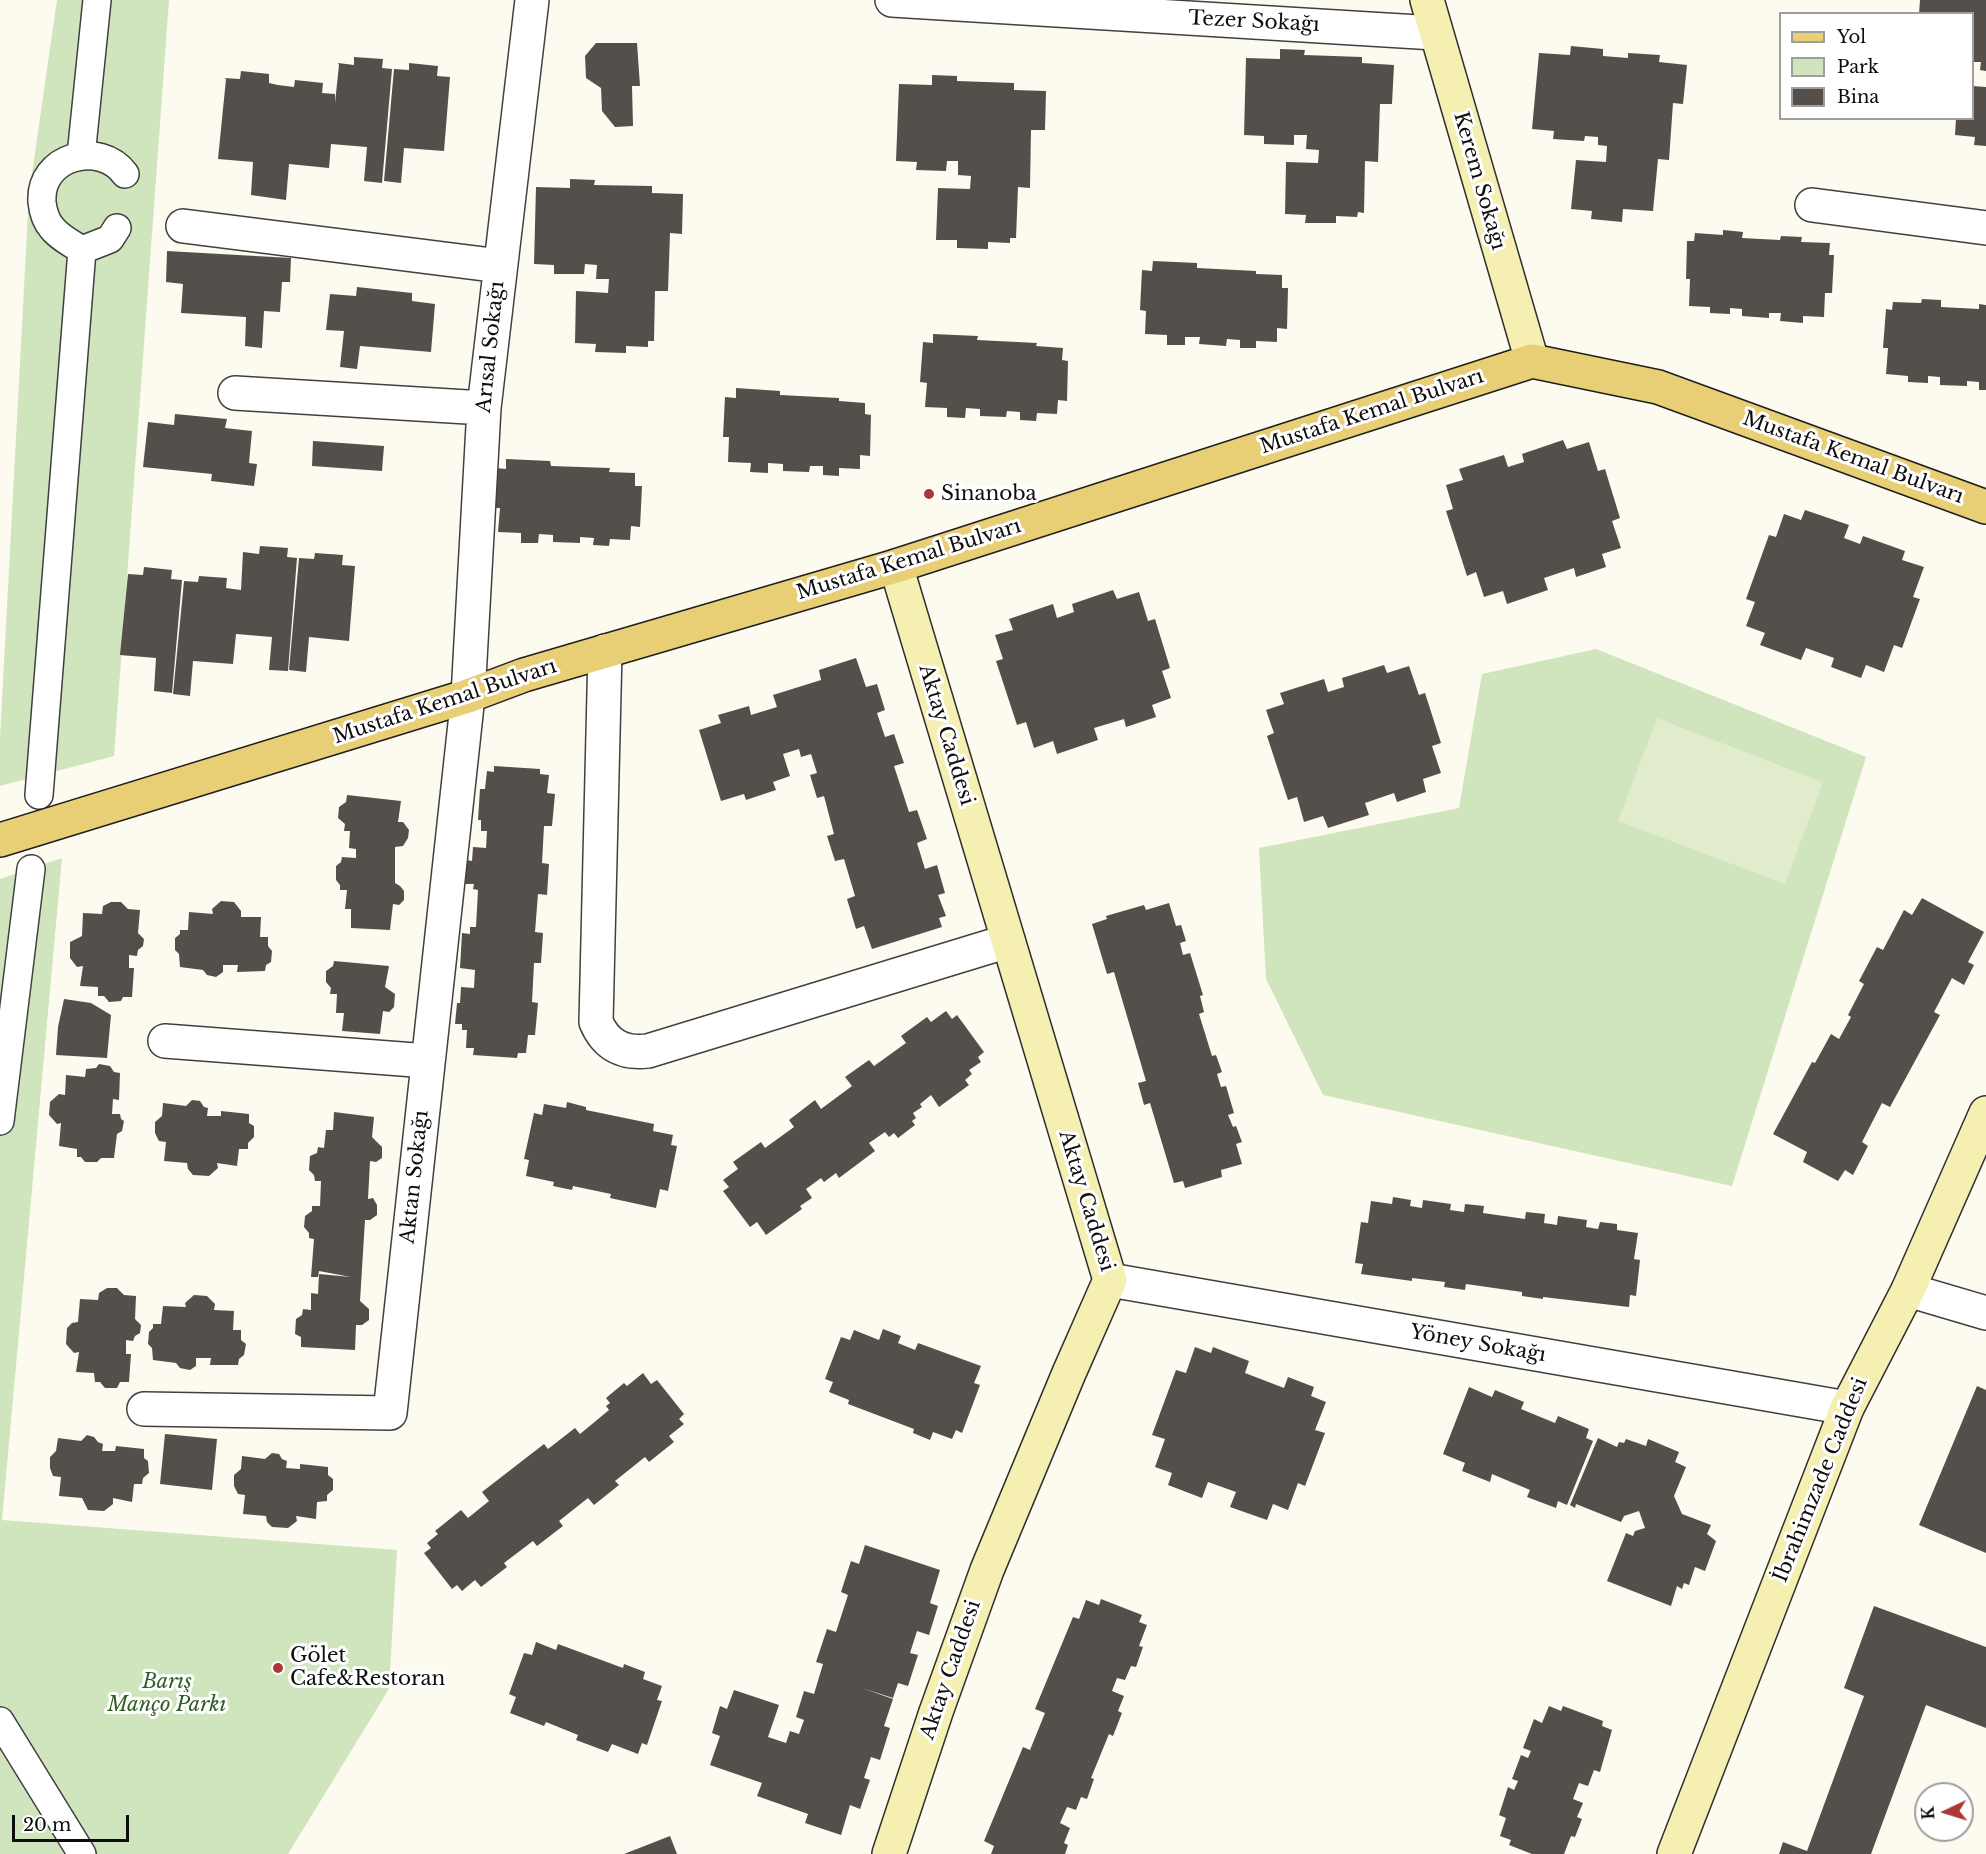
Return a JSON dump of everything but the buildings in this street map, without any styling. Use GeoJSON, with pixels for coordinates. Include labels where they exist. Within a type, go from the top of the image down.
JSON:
{"type":"FeatureCollection","features":[{"type":"Feature","properties":{"kind":"main road","name":"Kerem Sokağı"},"geometry":{"type":"LineString","coordinates":[[1427,0],[1532,361]]}},
{"type":"Feature","properties":{"kind":"main road","name":"Mustafa Kemal Bulvarı"},"geometry":{"type":"LineString","coordinates":[[0,840],[468,696],[524,675],[896,566],[1532,361],[1658,387],[1986,507]]}},
{"type":"Feature","properties":{"kind":"main road","name":"Aktay Caddesi"},"geometry":{"type":"LineString","coordinates":[[889,1854],[936,1712],[987,1570],[1110,1280],[896,566]]}},
{"type":"Feature","properties":{"kind":"main road","name":"İbrahimzade Caddesi"},"geometry":{"type":"LineString","coordinates":[[1674,1854],[1847,1408],[1908,1290],[1986,1113]]}},
{"type":"Feature","properties":{"kind":"street"},"geometry":{"type":"LineString","coordinates":[[81,156],[97,0]]}},
{"type":"Feature","properties":{"kind":"street","name":"Arısal Sokağı"},"geometry":{"type":"LineString","coordinates":[[468,696],[484,408],[532,0]]}},
{"type":"Feature","properties":{"kind":"street","name":"Tezer Sokağı"},"geometry":{"type":"LineString","coordinates":[[892,0],[1090,6],[1436,33]]}},
{"type":"Feature","properties":{"kind":"street"},"geometry":{"type":"LineString","coordinates":[[82,250],[52,228],[43,212],[42,197],[46,177],[62,162],[81,156],[105,158],[118,165],[124,174]]}},
{"type":"Feature","properties":{"kind":"street"},"geometry":{"type":"LineString","coordinates":[[1812,205],[1986,228]]}},
{"type":"Feature","properties":{"kind":"street"},"geometry":{"type":"LineString","coordinates":[[183,226],[500,267]]}},
{"type":"Feature","properties":{"kind":"street"},"geometry":{"type":"LineString","coordinates":[[82,250],[110,239],[117,228]]}},
{"type":"Feature","properties":{"kind":"street"},"geometry":{"type":"LineString","coordinates":[[39,795],[82,250]]}},
{"type":"Feature","properties":{"kind":"street"},"geometry":{"type":"LineString","coordinates":[[235,393],[484,408]]}},
{"type":"Feature","properties":{"kind":"street"},"geometry":{"type":"LineString","coordinates":[[605,651],[596,1022],[601,1034],[611,1044],[628,1051],[648,1051],[1008,941]]}},
{"type":"Feature","properties":{"kind":"street","name":"Aktan Sokağı"},"geometry":{"type":"LineString","coordinates":[[144,1409],[390,1413],[468,696]]}},
{"type":"Feature","properties":{"kind":"street"},"geometry":{"type":"LineString","coordinates":[[0,1121],[31,869]]}},
{"type":"Feature","properties":{"kind":"street"},"geometry":{"type":"LineString","coordinates":[[165,1041],[428,1061]]}},
{"type":"Feature","properties":{"kind":"street","name":"Yöney Sokağı"},"geometry":{"type":"LineString","coordinates":[[1110,1280],[1847,1408]]}},
{"type":"Feature","properties":{"kind":"street"},"geometry":{"type":"LineString","coordinates":[[1908,1290],[1986,1313]]}},
{"type":"Feature","properties":{"kind":"street"},"geometry":{"type":"LineString","coordinates":[[0,1721],[82,1854]]}},
{"type":"Feature","properties":{"kind":"green space"},"geometry":{"type":"Polygon","coordinates":[[[57,0],[169,0],[114,756],[0,786],[0,738],[29,194],[57,0]]]}},
{"type":"Feature","properties":{"kind":"green space"},"geometry":{"type":"Polygon","coordinates":[[[1596,649],[1866,757],[1732,1186],[1323,1095],[1266,979],[1259,848],[1459,808],[1482,674],[1596,649]]]}},
{"type":"Feature","properties":{"kind":"green space"},"geometry":{"type":"Polygon","coordinates":[[[1657,718],[1823,782],[1785,884],[1618,821],[1657,718]]]}},
{"type":"Feature","properties":{"kind":"green space","name":"Barış Manço Parkı"},"geometry":{"type":"Polygon","coordinates":[[[62,858],[2,1520],[397,1550],[389,1689],[288,1854],[0,1854],[0,879],[62,858]]]}},
{"type":"Feature","properties":{"kind":"place","name":"Sinanoba"},"geometry":{"type":"Point","coordinates":[929,494]}},
{"type":"Feature","properties":{"kind":"place","name":"Gölet Cafe&Restoran"},"geometry":{"type":"Point","coordinates":[278,1668]}}]}
